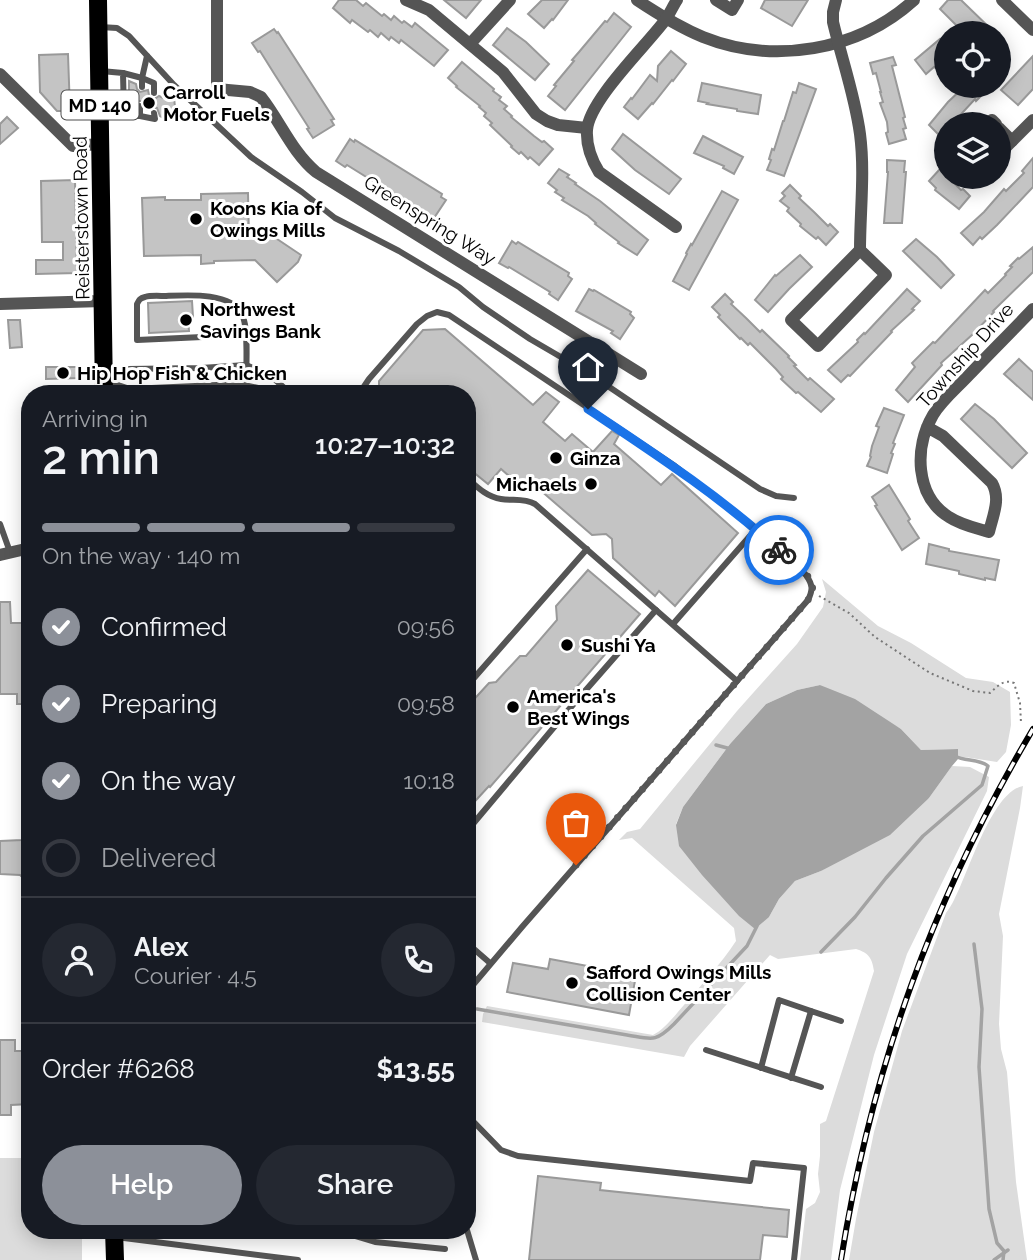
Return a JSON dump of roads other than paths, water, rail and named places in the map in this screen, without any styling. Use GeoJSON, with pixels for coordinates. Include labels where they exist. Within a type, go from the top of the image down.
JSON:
{"type":"FeatureCollection","features":[{"type":"Feature","properties":{"kind":"main road","name":"Reisterstown Road"},"geometry":{"type":"LineString","coordinates":[[98,0],[104,385]]}},
{"type":"Feature","properties":{"kind":"main road"},"geometry":{"type":"LineString","coordinates":[[115,1239],[115,1260]]}},
{"type":"Feature","properties":{"kind":"street","name":"Greenspring Way"},"geometry":{"type":"LineString","coordinates":[[216,0],[217,89],[250,92],[261,97],[299,154],[316,172],[641,374]]}},
{"type":"Feature","properties":{"kind":"street"},"geometry":{"type":"LineString","coordinates":[[406,0],[429,10],[503,72],[536,114],[558,125],[587,128]]}},
{"type":"Feature","properties":{"kind":"street"},"geometry":{"type":"LineString","coordinates":[[470,44],[510,0]]}},
{"type":"Feature","properties":{"kind":"street"},"geometry":{"type":"LineString","coordinates":[[637,0],[666,19],[726,45],[788,52],[838,43],[873,29],[914,0]]}},
{"type":"Feature","properties":{"kind":"street"},"geometry":{"type":"LineString","coordinates":[[676,227],[599,172],[588,147],[587,128],[602,96],[666,19],[677,0]]}},
{"type":"Feature","properties":{"kind":"street"},"geometry":{"type":"LineString","coordinates":[[716,0],[732,10],[738,0]]}},
{"type":"Feature","properties":{"kind":"street"},"geometry":{"type":"LineString","coordinates":[[836,0],[833,12],[838,43],[860,136],[860,250],[792,320],[818,346],[886,275],[860,250]]}},
{"type":"Feature","properties":{"kind":"street"},"geometry":{"type":"LineString","coordinates":[[1002,0],[1033,30]]}},
{"type":"Feature","properties":{"kind":"street"},"geometry":{"type":"LineString","coordinates":[[0,74],[73,146],[100,144]]}},
{"type":"Feature","properties":{"kind":"street"},"geometry":{"type":"LineString","coordinates":[[1012,141],[1033,120]]}},
{"type":"Feature","properties":{"kind":"street"},"geometry":{"type":"LineString","coordinates":[[0,304],[103,301]]}},
{"type":"Feature","properties":{"kind":"street","name":"Township Drive"},"geometry":{"type":"LineString","coordinates":[[927,427],[943,436],[992,483],[997,500],[989,532],[964,525],[939,510],[924,486],[920,455],[927,427],[942,403],[1033,309]]}},
{"type":"Feature","properties":{"kind":"lane"},"geometry":{"type":"LineString","coordinates":[[98,26],[117,28],[129,36],[174,85],[251,157],[335,218],[399,251],[458,287],[530,339],[600,380],[760,489],[776,496],[794,498]]}},
{"type":"Feature","properties":{"kind":"lane"},"geometry":{"type":"LineString","coordinates":[[142,87],[147,56]]}},
{"type":"Feature","properties":{"kind":"lane"},"geometry":{"type":"LineString","coordinates":[[99,71],[142,78],[154,83],[154,93]]}},
{"type":"Feature","properties":{"kind":"lane"},"geometry":{"type":"LineString","coordinates":[[123,73],[124,115]]}},
{"type":"Feature","properties":{"kind":"lane"},"geometry":{"type":"LineString","coordinates":[[140,106],[140,116]]}},
{"type":"Feature","properties":{"kind":"lane"},"geometry":{"type":"LineString","coordinates":[[100,115],[155,119],[155,113]]}},
{"type":"Feature","properties":{"kind":"lane"},"geometry":{"type":"LineString","coordinates":[[246,335],[137,340],[137,304],[145,296],[196,295],[228,301],[242,313],[245,323],[246,335],[246,385]]}},
{"type":"Feature","properties":{"kind":"lane"},"geometry":{"type":"LineString","coordinates":[[365,385],[417,324],[437,312],[449,315],[675,466],[756,529],[812,583],[808,600],[476,981]]}},
{"type":"Feature","properties":{"kind":"lane"},"geometry":{"type":"LineString","coordinates":[[107,385],[128,369],[246,365],[271,376],[281,385]]}},
{"type":"Feature","properties":{"kind":"lane"},"geometry":{"type":"LineString","coordinates":[[476,485],[500,499],[529,500],[535,503],[737,681]]}},
{"type":"Feature","properties":{"kind":"lane"},"geometry":{"type":"LineString","coordinates":[[0,524],[5,554]]}},
{"type":"Feature","properties":{"kind":"lane"},"geometry":{"type":"LineString","coordinates":[[673,624],[756,529]]}},
{"type":"Feature","properties":{"kind":"lane"},"geometry":{"type":"LineString","coordinates":[[476,677],[587,549]]}},
{"type":"Feature","properties":{"kind":"lane"},"geometry":{"type":"LineString","coordinates":[[476,820],[656,610]]}},
{"type":"Feature","properties":{"kind":"lane"},"geometry":{"type":"LineString","coordinates":[[476,951],[490,963]]}},
{"type":"Feature","properties":{"kind":"lane"},"geometry":{"type":"LineString","coordinates":[[761,1068],[779,1000],[841,1021]]}},
{"type":"Feature","properties":{"kind":"lane"},"geometry":{"type":"LineString","coordinates":[[791,1078],[811,1011]]}},
{"type":"Feature","properties":{"kind":"lane"},"geometry":{"type":"LineString","coordinates":[[706,1050],[821,1087]]}},
{"type":"Feature","properties":{"kind":"lane"},"geometry":{"type":"LineString","coordinates":[[476,1123],[501,1150],[518,1156],[750,1181],[752,1163],[804,1168],[794,1260]]}},
{"type":"Feature","properties":{"kind":"lane"},"geometry":{"type":"LineString","coordinates":[[150,1239],[298,1260]]}},
{"type":"Feature","properties":{"kind":"lane"},"geometry":{"type":"LineString","coordinates":[[365,1239],[445,1249]]}},
{"type":"Feature","properties":{"kind":"lane"},"geometry":{"type":"LineString","coordinates":[[470,1239],[476,1260]]}},
{"type":"Feature","properties":{"kind":"waterway"},"geometry":{"type":"LineString","coordinates":[[716,745],[731,749]]}},
{"type":"Feature","properties":{"kind":"waterway"},"geometry":{"type":"LineString","coordinates":[[821,952],[855,917],[923,836],[982,785],[988,766],[955,756]]}},
{"type":"Feature","properties":{"kind":"waterway"},"geometry":{"type":"LineString","coordinates":[[477,1009],[642,1038],[657,1037],[674,1024],[747,946],[757,926]]}},
{"type":"Feature","properties":{"kind":"waterway"},"geometry":{"type":"LineString","coordinates":[[974,944],[982,1009],[979,1067],[989,1209],[997,1243],[1004,1251],[1003,1260]]}},
{"type":"Feature","properties":{"kind":"waterway"},"geometry":{"type":"LineString","coordinates":[[994,1260],[1008,1250]]}},
{"type":"Feature","properties":{"kind":"railway"},"geometry":{"type":"LineString","coordinates":[[841,1260],[870,1119],[911,986],[936,920],[965,856],[1033,729]]}},
{"type":"Feature","properties":{"kind":"place","name":"Carroll Motor Fuels"},"geometry":{"type":"Point","coordinates":[149,103]}},
{"type":"Feature","properties":{"kind":"place","name":"Koons Kia of Owings Mills"},"geometry":{"type":"Point","coordinates":[196,219]}},
{"type":"Feature","properties":{"kind":"place","name":"Northwest Savings Bank"},"geometry":{"type":"Point","coordinates":[186,320]}},
{"type":"Feature","properties":{"kind":"place","name":"Hip Hop Fish & Chicken"},"geometry":{"type":"Point","coordinates":[63,373]}},
{"type":"Feature","properties":{"kind":"place","name":"Ginza"},"geometry":{"type":"Point","coordinates":[556,458]}},
{"type":"Feature","properties":{"kind":"place","name":"Michaels"},"geometry":{"type":"Point","coordinates":[591,484]}},
{"type":"Feature","properties":{"kind":"place","name":"Sushi Ya"},"geometry":{"type":"Point","coordinates":[567,645]}},
{"type":"Feature","properties":{"kind":"place","name":"America's Best Wings"},"geometry":{"type":"Point","coordinates":[513,707]}},
{"type":"Feature","properties":{"kind":"place","name":"Safford Owings Mills Collision Center"},"geometry":{"type":"Point","coordinates":[572,983]}}]}
